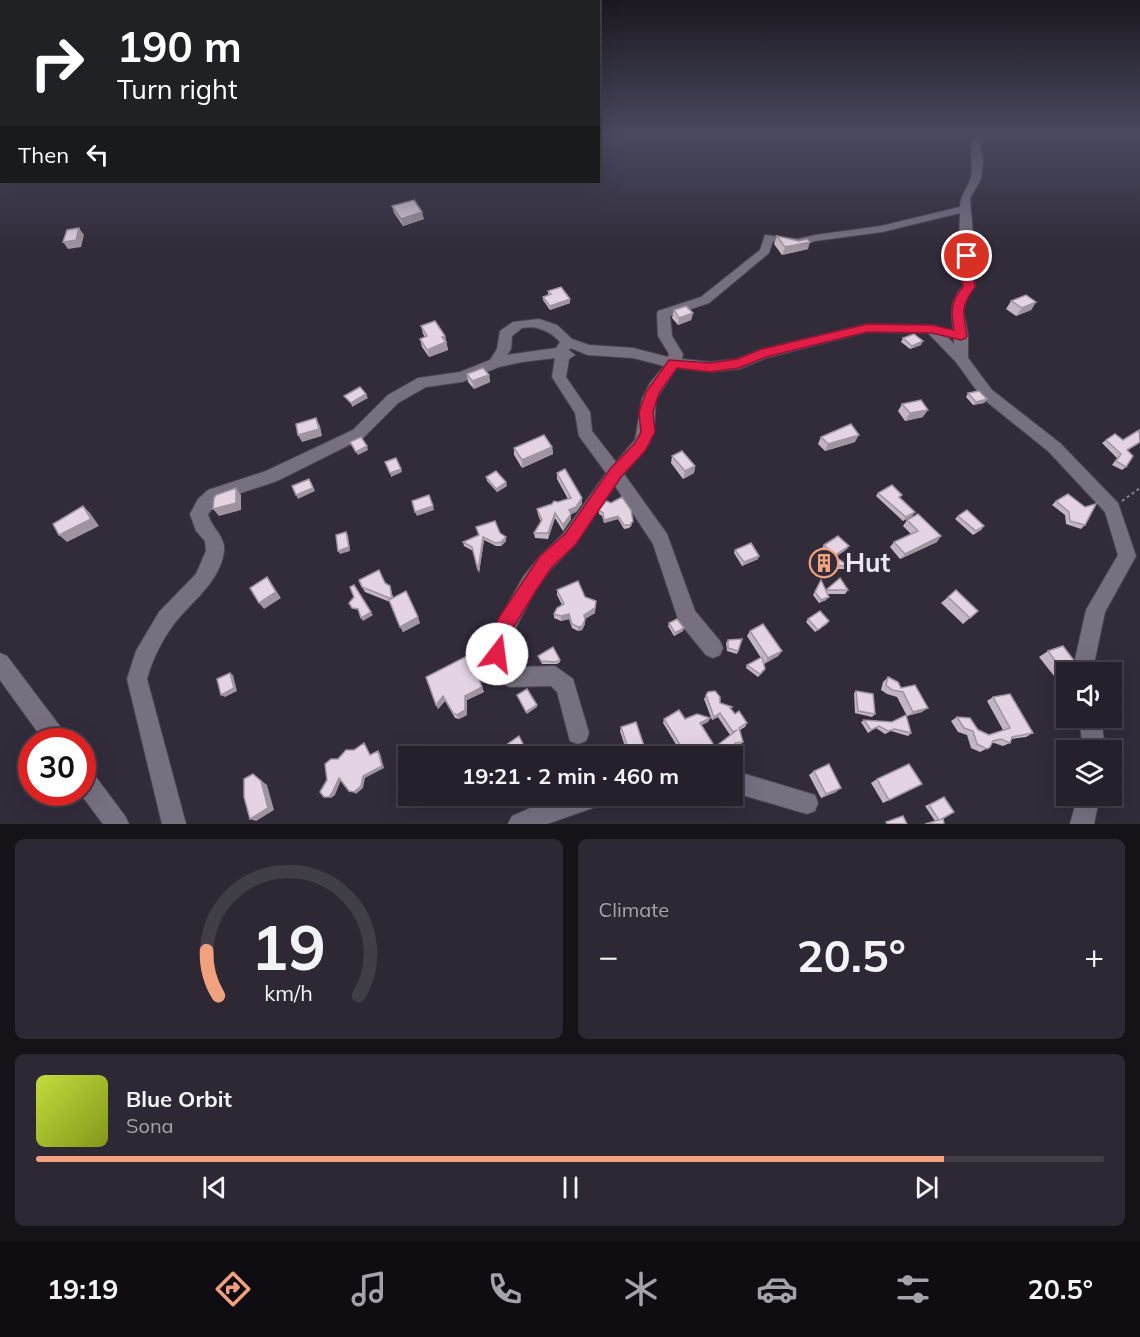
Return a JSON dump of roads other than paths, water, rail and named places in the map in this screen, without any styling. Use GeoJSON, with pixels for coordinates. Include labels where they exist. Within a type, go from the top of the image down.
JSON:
{"type":"FeatureCollection","features":[{"type":"Feature","properties":{"kind":"street"},"geometry":{"type":"LineString","coordinates":[[961,359],[961,336],[957,309],[961,296],[969,287],[964,247],[967,235],[964,209],[965,198],[976,180],[977,171]]}},
{"type":"Feature","properties":{"kind":"street"},"geometry":{"type":"LineString","coordinates":[[578,733],[566,686],[555,676],[510,676],[497,654],[505,625],[531,583],[546,561],[571,539],[615,473],[640,447],[648,432],[646,412],[653,392],[674,363],[676,354],[665,336],[663,314],[705,300],[765,251],[769,237],[797,243],[815,238],[882,229],[964,209]]}},
{"type":"Feature","properties":{"kind":"street"},"geometry":{"type":"LineString","coordinates":[[495,363],[504,349],[505,334],[519,325],[544,324],[562,332],[563,363],[559,377],[582,412],[584,432],[661,540],[686,615],[713,648]]}},
{"type":"Feature","properties":{"kind":"street"},"geometry":{"type":"LineString","coordinates":[[564,347],[569,355],[597,356],[633,353],[674,363],[710,367],[739,364],[762,354],[867,328],[932,329],[961,336]]}},
{"type":"Feature","properties":{"kind":"street"},"geometry":{"type":"LineString","coordinates":[[932,329],[961,359],[987,394],[1054,447],[1112,508],[1127,556],[1096,610],[1084,662]]}},
{"type":"Feature","properties":{"kind":"street"},"geometry":{"type":"LineString","coordinates":[[174,824],[137,679],[143,658],[166,619],[203,580],[215,551],[213,538],[202,526],[199,514],[204,504],[214,495],[271,476],[358,434],[393,399],[423,382],[462,377],[495,363],[564,347]]}},
{"type":"Feature","properties":{"kind":"street"},"geometry":{"type":"LineString","coordinates":[[0,663],[48,728]]}},
{"type":"Feature","properties":{"kind":"street"},"geometry":{"type":"LineString","coordinates":[[743,784],[807,803]]}},
{"type":"Feature","properties":{"kind":"street"},"geometry":{"type":"LineString","coordinates":[[96,796],[117,824]]}},
{"type":"Feature","properties":{"kind":"street"},"geometry":{"type":"LineString","coordinates":[[520,824],[561,806]]}},
{"type":"Feature","properties":{"kind":"street"},"geometry":{"type":"LineString","coordinates":[[1082,824],[1086,806]]}},
{"type":"Feature","properties":{"kind":"place","name":"Hut"},"geometry":{"type":"Point","coordinates":[824,563]}}]}
